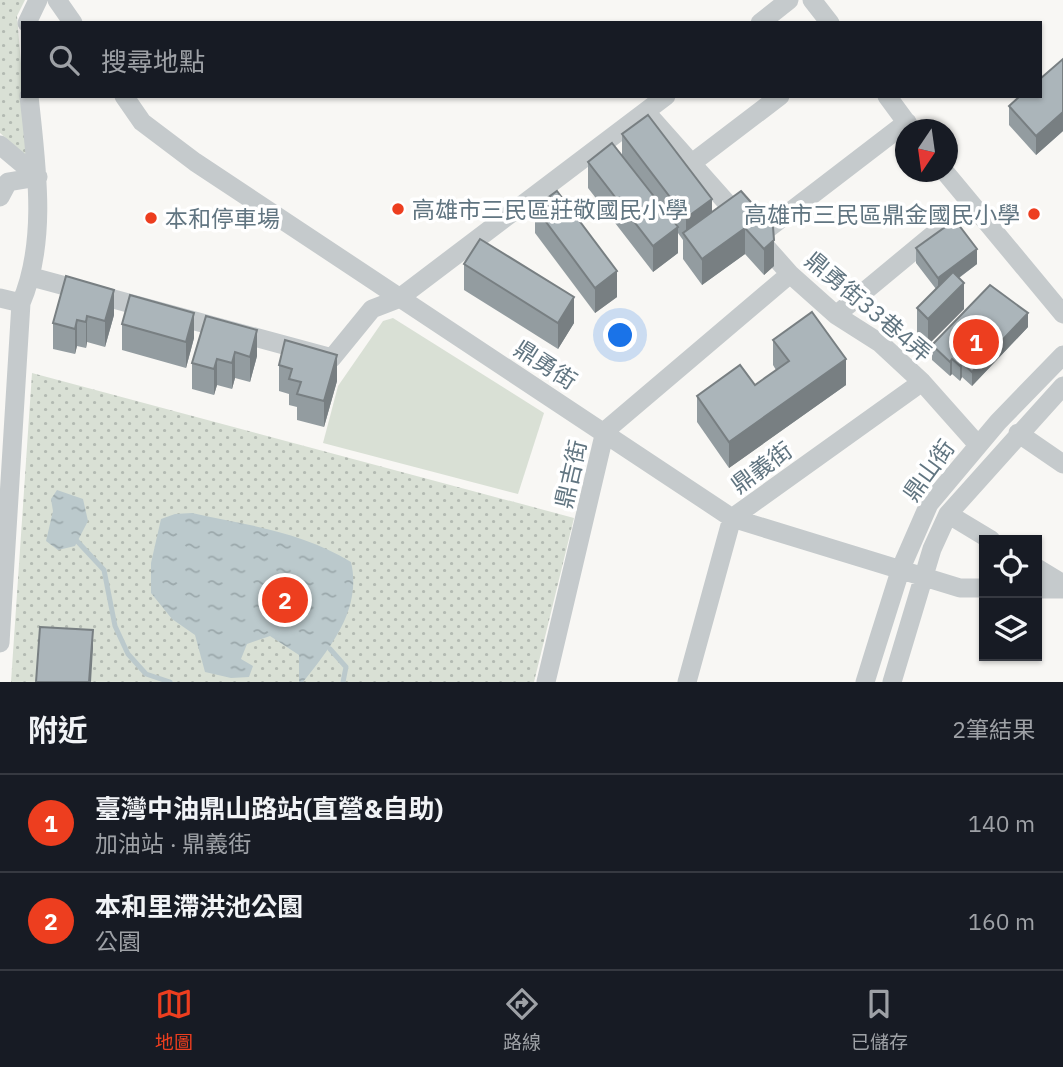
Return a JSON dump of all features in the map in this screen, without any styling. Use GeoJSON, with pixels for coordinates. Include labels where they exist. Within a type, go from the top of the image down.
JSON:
{"type":"FeatureCollection","features":[{"type":"Feature","properties":{"kind":"street"},"geometry":{"type":"LineString","coordinates":[[28,21],[38,0]]}},
{"type":"Feature","properties":{"kind":"street"},"geometry":{"type":"LineString","coordinates":[[57,0],[72,21]]}},
{"type":"Feature","properties":{"kind":"street"},"geometry":{"type":"LineString","coordinates":[[763,21],[789,0]]}},
{"type":"Feature","properties":{"kind":"street"},"geometry":{"type":"LineString","coordinates":[[812,0],[828,21]]}},
{"type":"Feature","properties":{"kind":"street"},"geometry":{"type":"LineString","coordinates":[[0,643],[21,303],[32,277],[38,177],[29,98]]}},
{"type":"Feature","properties":{"kind":"street","name":"鼎勇街"},"geometry":{"type":"LineString","coordinates":[[125,98],[142,122],[185,154],[398,299],[605,431],[733,518],[960,588],[979,588]]}},
{"type":"Feature","properties":{"kind":"street"},"geometry":{"type":"LineString","coordinates":[[32,277],[332,358],[372,309],[398,299],[550,191],[664,98]]}},
{"type":"Feature","properties":{"kind":"street"},"geometry":{"type":"LineString","coordinates":[[692,163],[777,98]]}},
{"type":"Feature","properties":{"kind":"street"},"geometry":{"type":"LineString","coordinates":[[889,98],[905,119]]}},
{"type":"Feature","properties":{"kind":"street","name":"鼎勇街33巷4弄"},"geometry":{"type":"LineString","coordinates":[[646,112],[790,274],[836,315],[880,343],[922,382],[978,445]]}},
{"type":"Feature","properties":{"kind":"street"},"geometry":{"type":"LineString","coordinates":[[757,237],[895,137]]}},
{"type":"Feature","properties":{"kind":"street"},"geometry":{"type":"LineString","coordinates":[[0,145],[38,177]]}},
{"type":"Feature","properties":{"kind":"street"},"geometry":{"type":"LineString","coordinates":[[3,187],[38,177]]}},
{"type":"Feature","properties":{"kind":"street"},"geometry":{"type":"LineString","coordinates":[[953,182],[1063,314]]}},
{"type":"Feature","properties":{"kind":"street"},"geometry":{"type":"LineString","coordinates":[[836,315],[970,204]]}},
{"type":"Feature","properties":{"kind":"street","name":"鼎吉街"},"geometry":{"type":"LineString","coordinates":[[545,682],[605,431],[790,274]]}},
{"type":"Feature","properties":{"kind":"street"},"geometry":{"type":"LineString","coordinates":[[0,298],[21,303]]}},
{"type":"Feature","properties":{"kind":"street"},"geometry":{"type":"LineString","coordinates":[[0,306],[21,303]]}},
{"type":"Feature","properties":{"kind":"street","name":"鼎山街"},"geometry":{"type":"LineString","coordinates":[[865,682],[901,568],[929,503],[978,445],[1063,355]]}},
{"type":"Feature","properties":{"kind":"street","name":"鼎義街"},"geometry":{"type":"LineString","coordinates":[[687,682],[733,518],[922,382]]}},
{"type":"Feature","properties":{"kind":"street","name":"鼎山街"},"geometry":{"type":"LineString","coordinates":[[892,682],[924,576],[948,513],[1063,386]]}},
{"type":"Feature","properties":{"kind":"street"},"geometry":{"type":"LineString","coordinates":[[1018,433],[1063,464]]}},
{"type":"Feature","properties":{"kind":"street"},"geometry":{"type":"LineString","coordinates":[[948,513],[983,535]]}},
{"type":"Feature","properties":{"kind":"street"},"geometry":{"type":"LineString","coordinates":[[1042,572],[1063,587]]}},
{"type":"Feature","properties":{"kind":"street"},"geometry":{"type":"LineString","coordinates":[[1042,589],[1063,587]]}},
{"type":"Feature","properties":{"kind":"shaded area"},"geometry":{"type":"Polygon","coordinates":[[[0,0],[25,0],[17,16],[21,98],[24,98],[29,158],[0,133],[0,0]]]}},
{"type":"Feature","properties":{"kind":"shaded area"},"geometry":{"type":"Polygon","coordinates":[[[393,318],[544,413],[518,494],[323,443],[338,386],[383,321],[393,318]]]}},
{"type":"Feature","properties":{"kind":"shaded area"},"geometry":{"type":"Polygon","coordinates":[[[32,373],[574,518],[534,682],[11,682],[32,373]]]}},
{"type":"Feature","properties":{"kind":"water"},"geometry":{"type":"Polygon","coordinates":[[[57,490],[83,499],[88,521],[75,546],[58,550],[46,541],[53,511],[51,499],[57,490]]]}},
{"type":"Feature","properties":{"kind":"water"},"geometry":{"type":"Polygon","coordinates":[[[192,513],[294,536],[351,562],[352,596],[342,626],[303,682],[299,682],[299,655],[270,636],[247,644],[241,659],[253,666],[249,677],[231,678],[205,672],[195,635],[172,619],[151,593],[151,563],[161,519],[175,514],[192,513]]]}},
{"type":"Feature","properties":{"kind":"building"},"geometry":{"type":"Polygon","coordinates":[[[1063,59],[1063,112],[1036,136],[1009,106],[1018,98],[1042,98],[1042,77],[1063,59]]]}},
{"type":"Feature","properties":{"kind":"building"},"geometry":{"type":"Polygon","coordinates":[[[648,115],[712,199],[686,218],[622,134],[648,115]]]}},
{"type":"Feature","properties":{"kind":"building"},"geometry":{"type":"Polygon","coordinates":[[[612,143],[678,227],[653,246],[588,162],[612,143]]]}},
{"type":"Feature","properties":{"kind":"building"},"geometry":{"type":"Polygon","coordinates":[[[557,191],[617,271],[595,288],[535,207],[557,191]]]}},
{"type":"Feature","properties":{"kind":"building"},"geometry":{"type":"Polygon","coordinates":[[[741,191],[773,227],[774,240],[764,249],[745,228],[702,259],[683,233],[741,191]]]}},
{"type":"Feature","properties":{"kind":"building"},"geometry":{"type":"Polygon","coordinates":[[[955,220],[977,249],[938,278],[916,248],[955,220]]]}},
{"type":"Feature","properties":{"kind":"building"},"geometry":{"type":"Polygon","coordinates":[[[480,239],[574,297],[558,323],[464,264],[480,239]]]}},
{"type":"Feature","properties":{"kind":"building"},"geometry":{"type":"Polygon","coordinates":[[[953,272],[964,283],[928,319],[917,308],[953,272]]]}},
{"type":"Feature","properties":{"kind":"building"},"geometry":{"type":"Polygon","coordinates":[[[66,276],[114,290],[105,321],[87,316],[86,322],[77,320],[75,329],[53,323],[66,276]]]}},
{"type":"Feature","properties":{"kind":"building"},"geometry":{"type":"Polygon","coordinates":[[[990,285],[1028,313],[972,372],[962,363],[960,366],[952,359],[950,362],[932,345],[990,285]]]}},
{"type":"Feature","properties":{"kind":"building"},"geometry":{"type":"Polygon","coordinates":[[[130,295],[194,313],[186,342],[122,324],[130,295]]]}},
{"type":"Feature","properties":{"kind":"building"},"geometry":{"type":"Polygon","coordinates":[[[812,312],[846,359],[729,442],[697,396],[740,365],[755,385],[789,361],[773,340],[812,312]]]}},
{"type":"Feature","properties":{"kind":"building"},"geometry":{"type":"Polygon","coordinates":[[[206,316],[257,330],[250,357],[235,352],[232,363],[217,359],[214,369],[192,363],[206,316]]]}},
{"type":"Feature","properties":{"kind":"building"},"geometry":{"type":"Polygon","coordinates":[[[285,340],[337,355],[324,401],[297,394],[301,382],[289,379],[292,369],[279,365],[285,340]]]}},
{"type":"Feature","properties":{"kind":"building"},"geometry":{"type":"Polygon","coordinates":[[[40,627],[93,630],[89,682],[36,682],[40,627]]]}},
{"type":"Feature","properties":{"kind":"waterway"},"geometry":{"type":"LineString","coordinates":[[77,541],[104,570],[115,626],[128,654],[146,674],[170,682]]}},
{"type":"Feature","properties":{"kind":"waterway"},"geometry":{"type":"LineString","coordinates":[[330,649],[346,667],[343,682]]}},
{"type":"Feature","properties":{"kind":"place","name":"高雄市三民區莊敬國民小學"},"geometry":{"type":"Point","coordinates":[398,209]}},
{"type":"Feature","properties":{"kind":"place","name":"高雄市三民區鼎金國民小學"},"geometry":{"type":"Point","coordinates":[1034,214]}},
{"type":"Feature","properties":{"kind":"place","name":"本和停車場"},"geometry":{"type":"Point","coordinates":[151,218]}},
{"type":"Feature","properties":{"kind":"place","name":"臺灣中油鼎山路站(直營&自助)"},"geometry":{"type":"Point","coordinates":[976,342]}},
{"type":"Feature","properties":{"kind":"place","name":"本和里滯洪池公園"},"geometry":{"type":"Point","coordinates":[285,600]}}]}
